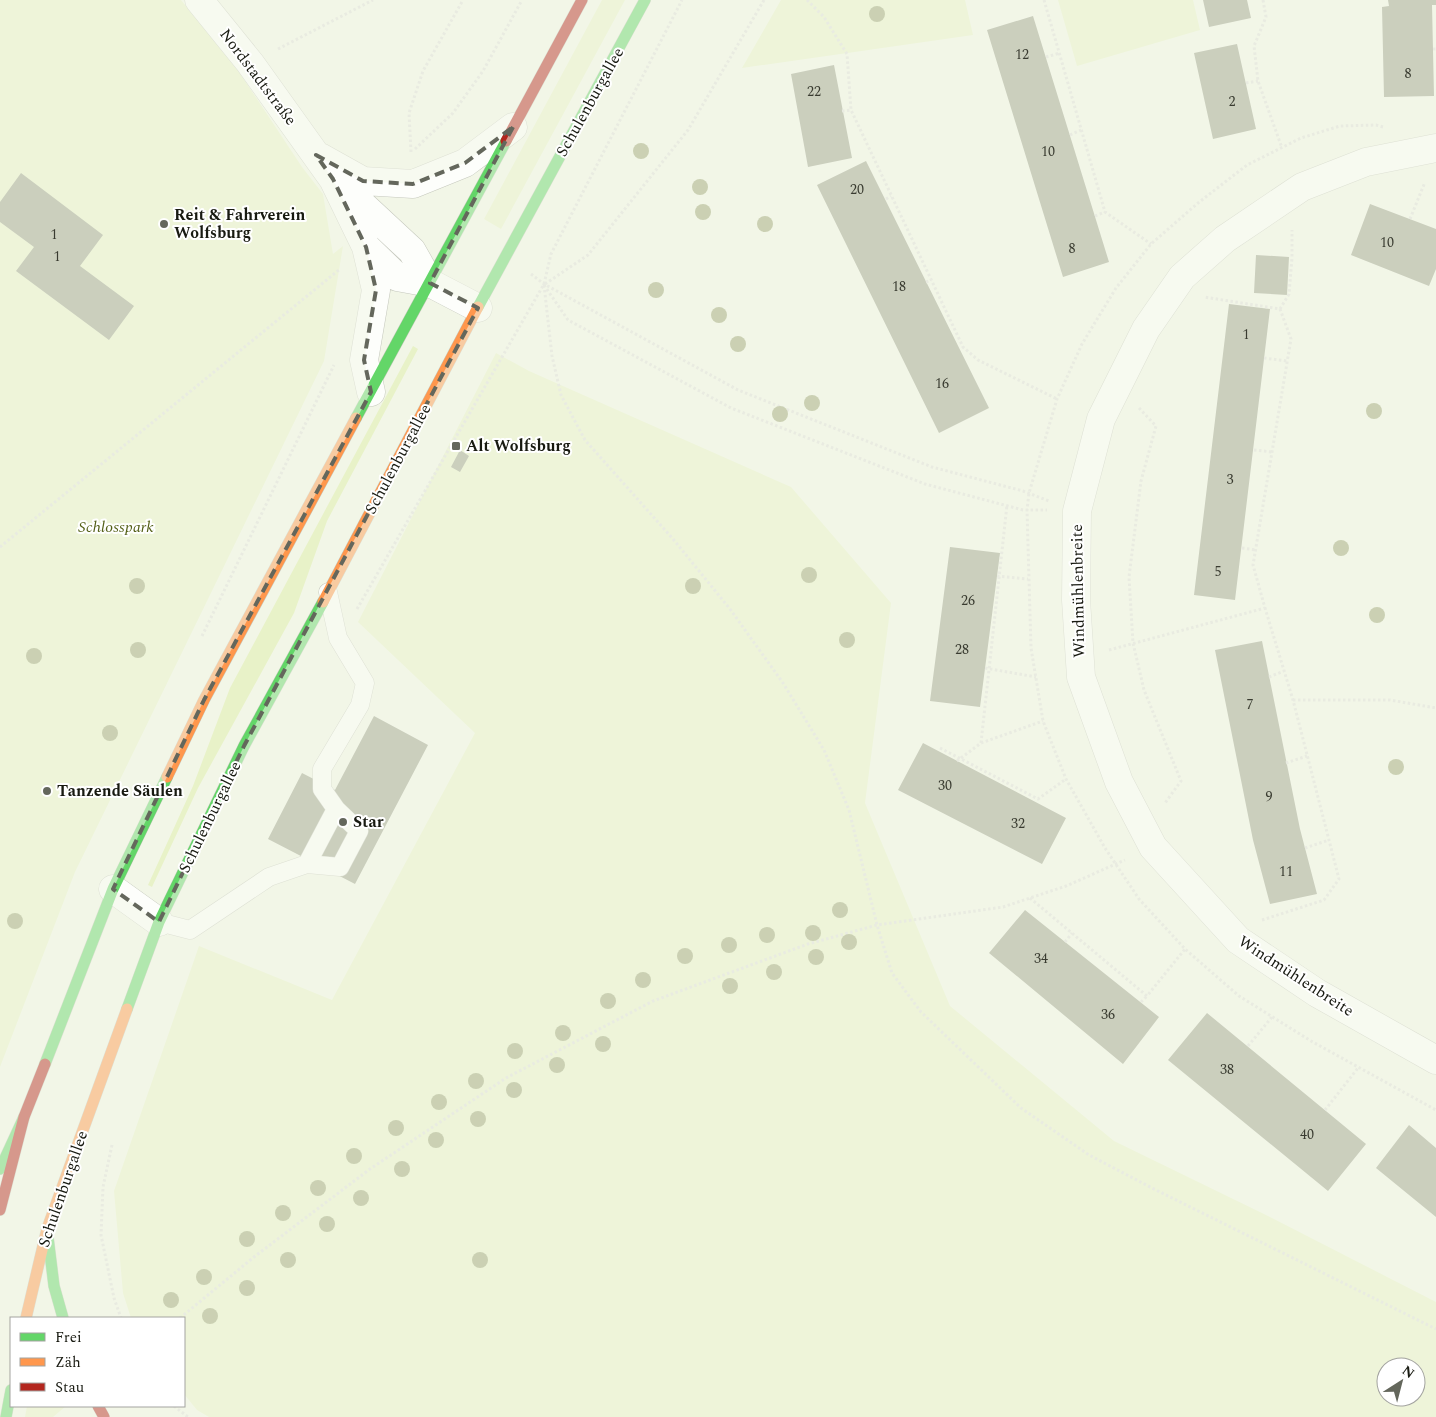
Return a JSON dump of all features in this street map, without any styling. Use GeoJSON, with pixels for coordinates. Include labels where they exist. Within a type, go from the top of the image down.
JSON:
{"type":"FeatureCollection","features":[{"type":"Feature","properties":{"kind":"street","name":"Nordstadtstraße"},"geometry":{"type":"LineString","coordinates":[[199,0],[250,63],[333,179],[366,247],[376,290],[364,360],[371,392]]}},
{"type":"Feature","properties":{"kind":"street"},"geometry":{"type":"LineString","coordinates":[[0,1170],[24,1117],[113,889],[204,700],[582,0]]}},
{"type":"Feature","properties":{"kind":"street","name":"Schulenburgallee"},"geometry":{"type":"LineString","coordinates":[[26,1317],[47,1229],[159,922],[244,746],[645,0]]}},
{"type":"Feature","properties":{"kind":"street","name":"Nordstadtstraße"},"geometry":{"type":"LineString","coordinates":[[316,155],[363,181],[412,184],[466,163],[513,127]]}},
{"type":"Feature","properties":{"kind":"street","name":"Windmühlenbreite"},"geometry":{"type":"LineString","coordinates":[[1436,148],[1366,162],[1302,187],[1225,239],[1182,277],[1146,330],[1101,419],[1077,512],[1076,600],[1081,677],[1119,782],[1153,847],[1238,940],[1317,993],[1436,1060]]}},
{"type":"Feature","properties":{"kind":"street","name":"Nordstadtstraße"},"geometry":{"type":"LineString","coordinates":[[333,179],[412,251],[430,283]]}},
{"type":"Feature","properties":{"kind":"street","name":"Nordstadtstraße"},"geometry":{"type":"LineString","coordinates":[[366,247],[397,277],[430,283],[478,308]]}},
{"type":"Feature","properties":{"kind":"street"},"geometry":{"type":"LineString","coordinates":[[113,889],[159,922]]}},
{"type":"Feature","properties":{"kind":"street"},"geometry":{"type":"LineString","coordinates":[[0,1210],[24,1117]]}},
{"type":"Feature","properties":{"kind":"street"},"geometry":{"type":"LineString","coordinates":[[47,1229],[54,1286],[64,1317]]}},
{"type":"Feature","properties":{"kind":"street"},"geometry":{"type":"LineString","coordinates":[[6,1417],[10,1395]]}},
{"type":"Feature","properties":{"kind":"lane"},"geometry":{"type":"LineString","coordinates":[[159,922],[190,930],[269,877],[307,864],[340,867],[359,831],[336,809],[322,789],[322,769],[360,705],[366,683],[338,638],[328,592]]}},
{"type":"Feature","properties":{"kind":"lane"},"geometry":{"type":"LineString","coordinates":[[307,864],[336,809]]}},
{"type":"Feature","properties":{"kind":"path"},"geometry":{"type":"LineString","coordinates":[[250,63],[373,0]]}},
{"type":"Feature","properties":{"kind":"path"},"geometry":{"type":"LineString","coordinates":[[463,0],[423,71],[408,113],[411,153],[453,113],[483,71],[522,0]]}},
{"type":"Feature","properties":{"kind":"path"},"geometry":{"type":"LineString","coordinates":[[338,638],[367,593],[544,284],[551,254],[682,0]]}},
{"type":"Feature","properties":{"kind":"path"},"geometry":{"type":"LineString","coordinates":[[544,284],[588,255],[688,130],[764,0]]}},
{"type":"Feature","properties":{"kind":"path"},"geometry":{"type":"LineString","coordinates":[[806,0],[824,17],[847,54],[851,110],[964,346],[978,360],[1057,399]]}},
{"type":"Feature","properties":{"kind":"path"},"geometry":{"type":"LineString","coordinates":[[1044,0],[1105,212],[1151,244]]}},
{"type":"Feature","properties":{"kind":"path"},"geometry":{"type":"LineString","coordinates":[[1263,0],[1266,17],[1254,46],[1258,81],[1282,148]]}},
{"type":"Feature","properties":{"kind":"path"},"geometry":{"type":"LineString","coordinates":[[1046,57],[1060,54]]}},
{"type":"Feature","properties":{"kind":"path"},"geometry":{"type":"LineString","coordinates":[[1246,83],[1258,81]]}},
{"type":"Feature","properties":{"kind":"path"},"geometry":{"type":"LineString","coordinates":[[842,111],[851,110]]}},
{"type":"Feature","properties":{"kind":"path"},"geometry":{"type":"LineString","coordinates":[[1392,130],[1376,125],[1340,126],[1301,138],[1247,165],[1198,203],[1151,244],[1116,288],[1082,344],[1057,399],[1029,493],[1026,510],[1031,648],[1043,721],[1066,779],[1139,899],[1185,949],[1239,996],[1358,1068],[1436,1110]]}},
{"type":"Feature","properties":{"kind":"path"},"geometry":{"type":"LineString","coordinates":[[1070,135],[1081,130]]}},
{"type":"Feature","properties":{"kind":"path"},"geometry":{"type":"LineString","coordinates":[[1410,219],[1426,180]]}},
{"type":"Feature","properties":{"kind":"path"},"geometry":{"type":"LineString","coordinates":[[886,199],[891,196]]}},
{"type":"Feature","properties":{"kind":"path"},"geometry":{"type":"LineString","coordinates":[[1095,216],[1105,212]]}},
{"type":"Feature","properties":{"kind":"path"},"geometry":{"type":"LineString","coordinates":[[1280,309],[1290,294],[1292,225]]}},
{"type":"Feature","properties":{"kind":"path"},"geometry":{"type":"LineString","coordinates":[[0,547],[344,265]]}},
{"type":"Feature","properties":{"kind":"path"},"geometry":{"type":"LineString","coordinates":[[926,282],[931,280]]}},
{"type":"Feature","properties":{"kind":"path"},"geometry":{"type":"LineString","coordinates":[[544,284],[738,390],[932,467],[1029,493],[1077,512]]}},
{"type":"Feature","properties":{"kind":"path"},"geometry":{"type":"LineString","coordinates":[[544,284],[568,320],[731,408],[925,484],[1026,510],[1077,512]]}},
{"type":"Feature","properties":{"kind":"path"},"geometry":{"type":"LineString","coordinates":[[544,284],[552,356],[561,395],[584,440],[673,539],[730,609],[783,683],[824,750],[850,810],[878,925],[892,973],[921,1012],[1021,1108],[1089,1155],[1436,1329]]}},
{"type":"Feature","properties":{"kind":"path"},"geometry":{"type":"LineString","coordinates":[[1201,297],[1280,309]]}},
{"type":"Feature","properties":{"kind":"path"},"geometry":{"type":"LineString","coordinates":[[1263,927],[1257,921],[1324,900],[1339,879],[1293,700],[1253,565],[1291,339],[1280,309]]}},
{"type":"Feature","properties":{"kind":"path"},"geometry":{"type":"LineString","coordinates":[[959,349],[964,346]]}},
{"type":"Feature","properties":{"kind":"path"},"geometry":{"type":"LineString","coordinates":[[1264,358],[1287,361]]}},
{"type":"Feature","properties":{"kind":"path"},"geometry":{"type":"LineString","coordinates":[[1137,406],[1156,426],[1141,481],[1129,577],[1132,643],[1144,690],[1181,781],[1160,809]]}},
{"type":"Feature","properties":{"kind":"path"},"geometry":{"type":"LineString","coordinates":[[1254,450],[1272,452]]}},
{"type":"Feature","properties":{"kind":"path"},"geometry":{"type":"LineString","coordinates":[[981,743],[987,669],[1007,505]]}},
{"type":"Feature","properties":{"kind":"path"},"geometry":{"type":"LineString","coordinates":[[1242,548],[1256,550]]}},
{"type":"Feature","properties":{"kind":"path"},"geometry":{"type":"LineString","coordinates":[[998,576],[1029,579]]}},
{"type":"Feature","properties":{"kind":"path"},"geometry":{"type":"LineString","coordinates":[[1080,660],[1132,643],[1265,608]]}},
{"type":"Feature","properties":{"kind":"path"},"geometry":{"type":"LineString","coordinates":[[987,669],[1036,677]]}},
{"type":"Feature","properties":{"kind":"path"},"geometry":{"type":"LineString","coordinates":[[1269,676],[1284,671]]}},
{"type":"Feature","properties":{"kind":"path"},"geometry":{"type":"LineString","coordinates":[[1293,700],[1390,700],[1436,708]]}},
{"type":"Feature","properties":{"kind":"path"},"geometry":{"type":"LineString","coordinates":[[958,759],[981,743],[1043,721]]}},
{"type":"Feature","properties":{"kind":"path"},"geometry":{"type":"LineString","coordinates":[[940,748],[1030,798],[1038,799],[1066,779]]}},
{"type":"Feature","properties":{"kind":"path"},"geometry":{"type":"LineString","coordinates":[[1286,763],[1307,756]]}},
{"type":"Feature","properties":{"kind":"path"},"geometry":{"type":"LineString","coordinates":[[1305,848],[1329,840]]}},
{"type":"Feature","properties":{"kind":"path"},"geometry":{"type":"LineString","coordinates":[[181,1317],[254,1257],[370,1169],[506,1078],[653,1001],[808,944],[878,925],[1003,907],[1066,886],[1153,847]]}},
{"type":"Feature","properties":{"kind":"path"},"geometry":{"type":"LineString","coordinates":[[1030,898],[1146,996]]}},
{"type":"Feature","properties":{"kind":"path"},"geometry":{"type":"LineString","coordinates":[[1065,942],[1072,933]]}},
{"type":"Feature","properties":{"kind":"path"},"geometry":{"type":"LineString","coordinates":[[1141,1002],[1185,949]]}},
{"type":"Feature","properties":{"kind":"path"},"geometry":{"type":"LineString","coordinates":[[1248,1046],[1272,1017]]}},
{"type":"Feature","properties":{"kind":"path"},"geometry":{"type":"LineString","coordinates":[[1325,1110],[1358,1068]]}},
{"type":"Feature","properties":{"kind":"path"},"geometry":{"type":"LineString","coordinates":[[113,1140],[104,1186],[101,1235],[114,1298],[121,1317]]}},
{"type":"Feature","properties":{"kind":"path"},"geometry":{"type":"LineString","coordinates":[[175,1407],[188,1417]]}},
{"type":"Feature","properties":{"kind":"highlighted area"},"geometry":{"type":"Polygon","coordinates":[[[513,127],[430,283],[478,308],[244,746],[159,922],[113,889],[204,700],[371,392],[364,360],[376,290],[366,247],[333,179],[316,155],[363,181],[413,184],[465,163],[513,127]]]}},
{"type":"Feature","properties":{"kind":"green space","name":"Schlosspark"},"geometry":{"type":"Polygon","coordinates":[[[0,0],[181,0],[239,72],[302,167],[323,194],[333,254],[343,246],[324,361],[75,872],[0,1067],[0,0]]]}},
{"type":"Feature","properties":{"kind":"green space"},"geometry":{"type":"Polygon","coordinates":[[[602,0],[625,0],[501,229],[484,219],[602,0]]]}},
{"type":"Feature","properties":{"kind":"green space"},"geometry":{"type":"Polygon","coordinates":[[[781,0],[965,0],[973,35],[742,68],[781,0]]]}},
{"type":"Feature","properties":{"kind":"green space"},"geometry":{"type":"Polygon","coordinates":[[[1058,0],[1193,0],[1200,30],[1077,66],[1058,0]]]}},
{"type":"Feature","properties":{"kind":"green space"},"geometry":{"type":"Polygon","coordinates":[[[413,346],[418,349],[327,521],[294,613],[198,788],[152,887],[148,885],[193,786],[230,688],[413,346]]]}},
{"type":"Feature","properties":{"kind":"green space"},"geometry":{"type":"Polygon","coordinates":[[[496,353],[529,371],[791,487],[891,603],[865,803],[950,1006],[1114,1141],[1266,1215],[1436,1302],[1436,1417],[209,1417],[197,1410],[185,1395],[185,1317],[131,1317],[123,1293],[114,1191],[199,946],[332,1000],[475,733],[358,622],[496,353]]]}},
{"type":"Feature","properties":{"kind":"green space"},"geometry":{"type":"Polygon","coordinates":[[[27,1407],[65,1407],[53,1417],[25,1417],[27,1407]]]}},
{"type":"Feature","properties":{"kind":"building"},"geometry":{"type":"Polygon","coordinates":[[[1203,0],[1247,0],[1251,18],[1209,27],[1203,0]]]}},
{"type":"Feature","properties":{"kind":"building"},"geometry":{"type":"Polygon","coordinates":[[[1388,0],[1436,0],[1436,5],[1432,5],[1434,96],[1384,97],[1382,7],[1389,6],[1388,0]]]}},
{"type":"Feature","properties":{"kind":"building"},"geometry":{"type":"Polygon","coordinates":[[[1033,16],[1109,262],[1063,277],[987,30],[1033,16]]]}},
{"type":"Feature","properties":{"kind":"building"},"geometry":{"type":"Polygon","coordinates":[[[1237,44],[1256,129],[1213,139],[1194,53],[1237,44]]]}},
{"type":"Feature","properties":{"kind":"building"},"geometry":{"type":"Polygon","coordinates":[[[834,65],[852,158],[808,167],[791,74],[834,65]]]}},
{"type":"Feature","properties":{"kind":"building"},"geometry":{"type":"Polygon","coordinates":[[[866,161],[989,408],[939,433],[817,185],[866,161]]]}},
{"type":"Feature","properties":{"kind":"building"},"geometry":{"type":"Polygon","coordinates":[[[21,173],[103,235],[80,266],[134,306],[109,340],[16,271],[34,247],[0,222],[0,202],[21,173]]]}},
{"type":"Feature","properties":{"kind":"building"},"geometry":{"type":"Polygon","coordinates":[[[1370,204],[1436,229],[1436,269],[1429,286],[1351,255],[1370,204]]]}},
{"type":"Feature","properties":{"kind":"building"},"geometry":{"type":"Polygon","coordinates":[[[1256,255],[1289,257],[1287,295],[1254,293],[1256,255]]]}},
{"type":"Feature","properties":{"kind":"building"},"geometry":{"type":"Polygon","coordinates":[[[1229,304],[1270,309],[1235,600],[1194,595],[1229,304]]]}},
{"type":"Feature","properties":{"kind":"building"},"geometry":{"type":"Polygon","coordinates":[[[460,450],[469,456],[460,472],[451,467],[460,450]]]}},
{"type":"Feature","properties":{"kind":"building"},"geometry":{"type":"Polygon","coordinates":[[[950,547],[1000,553],[980,707],[930,701],[950,547]]]}},
{"type":"Feature","properties":{"kind":"building"},"geometry":{"type":"Polygon","coordinates":[[[1262,641],[1300,829],[1317,894],[1270,904],[1253,840],[1215,650],[1262,641]]]}},
{"type":"Feature","properties":{"kind":"building"},"geometry":{"type":"Polygon","coordinates":[[[374,716],[428,745],[355,884],[268,839],[302,773],[335,790],[374,716]]]}},
{"type":"Feature","properties":{"kind":"building"},"geometry":{"type":"Polygon","coordinates":[[[923,743],[1066,818],[1042,864],[898,790],[923,743]]]}},
{"type":"Feature","properties":{"kind":"building"},"geometry":{"type":"Polygon","coordinates":[[[1025,910],[1159,1017],[1123,1064],[989,953],[1025,910]]]}},
{"type":"Feature","properties":{"kind":"building"},"geometry":{"type":"Polygon","coordinates":[[[1207,1013],[1366,1144],[1328,1191],[1168,1060],[1207,1013]]]}},
{"type":"Feature","properties":{"kind":"building"},"geometry":{"type":"Polygon","coordinates":[[[1409,1125],[1436,1148],[1436,1217],[1376,1168],[1409,1125]]]}},
{"type":"Feature","properties":{"kind":"traffic: fast"},"geometry":{"type":"LineString","coordinates":[[478,307],[645,0]]}},
{"type":"Feature","properties":{"kind":"traffic: fast"},"geometry":{"type":"LineString","coordinates":[[356,418],[506,141]]}},
{"type":"Feature","properties":{"kind":"traffic: fast"},"geometry":{"type":"LineString","coordinates":[[127,1009],[159,922],[244,746],[323,602]]}},
{"type":"Feature","properties":{"kind":"traffic: fast"},"geometry":{"type":"LineString","coordinates":[[45,1064],[113,889],[167,777]]}},
{"type":"Feature","properties":{"kind":"traffic: fast"},"geometry":{"type":"LineString","coordinates":[[0,1169],[24,1117]]}},
{"type":"Feature","properties":{"kind":"traffic: fast"},"geometry":{"type":"LineString","coordinates":[[47,1229],[54,1286],[63,1317]]}},
{"type":"Feature","properties":{"kind":"traffic: fast"},"geometry":{"type":"LineString","coordinates":[[6,1417],[10,1395]]}},
{"type":"Feature","properties":{"kind":"traffic: slow"},"geometry":{"type":"LineString","coordinates":[[323,602],[478,307]]}},
{"type":"Feature","properties":{"kind":"traffic: slow"},"geometry":{"type":"LineString","coordinates":[[167,777],[204,700],[356,418]]}},
{"type":"Feature","properties":{"kind":"traffic: slow"},"geometry":{"type":"LineString","coordinates":[[26,1317],[47,1229],[127,1009]]}},
{"type":"Feature","properties":{"kind":"traffic: jam"},"geometry":{"type":"LineString","coordinates":[[506,141],[582,0]]}},
{"type":"Feature","properties":{"kind":"traffic: jam"},"geometry":{"type":"LineString","coordinates":[[0,1210],[24,1117],[45,1064]]}},
{"type":"Feature","properties":{"kind":"traffic: jam"},"geometry":{"type":"LineString","coordinates":[[99,1407],[104,1417]]}},
{"type":"Feature","properties":{"kind":"place","name":"Reit & Fahrverein Wolfsburg"},"geometry":{"type":"Point","coordinates":[164,224]}},
{"type":"Feature","properties":{"kind":"place","name":"Alt Wolfsburg"},"geometry":{"type":"Point","coordinates":[456,446]}},
{"type":"Feature","properties":{"kind":"place","name":"Tanzende Säulen"},"geometry":{"type":"Point","coordinates":[47,791]}},
{"type":"Feature","properties":{"kind":"place","name":"Star"},"geometry":{"type":"Point","coordinates":[343,822]}}]}
